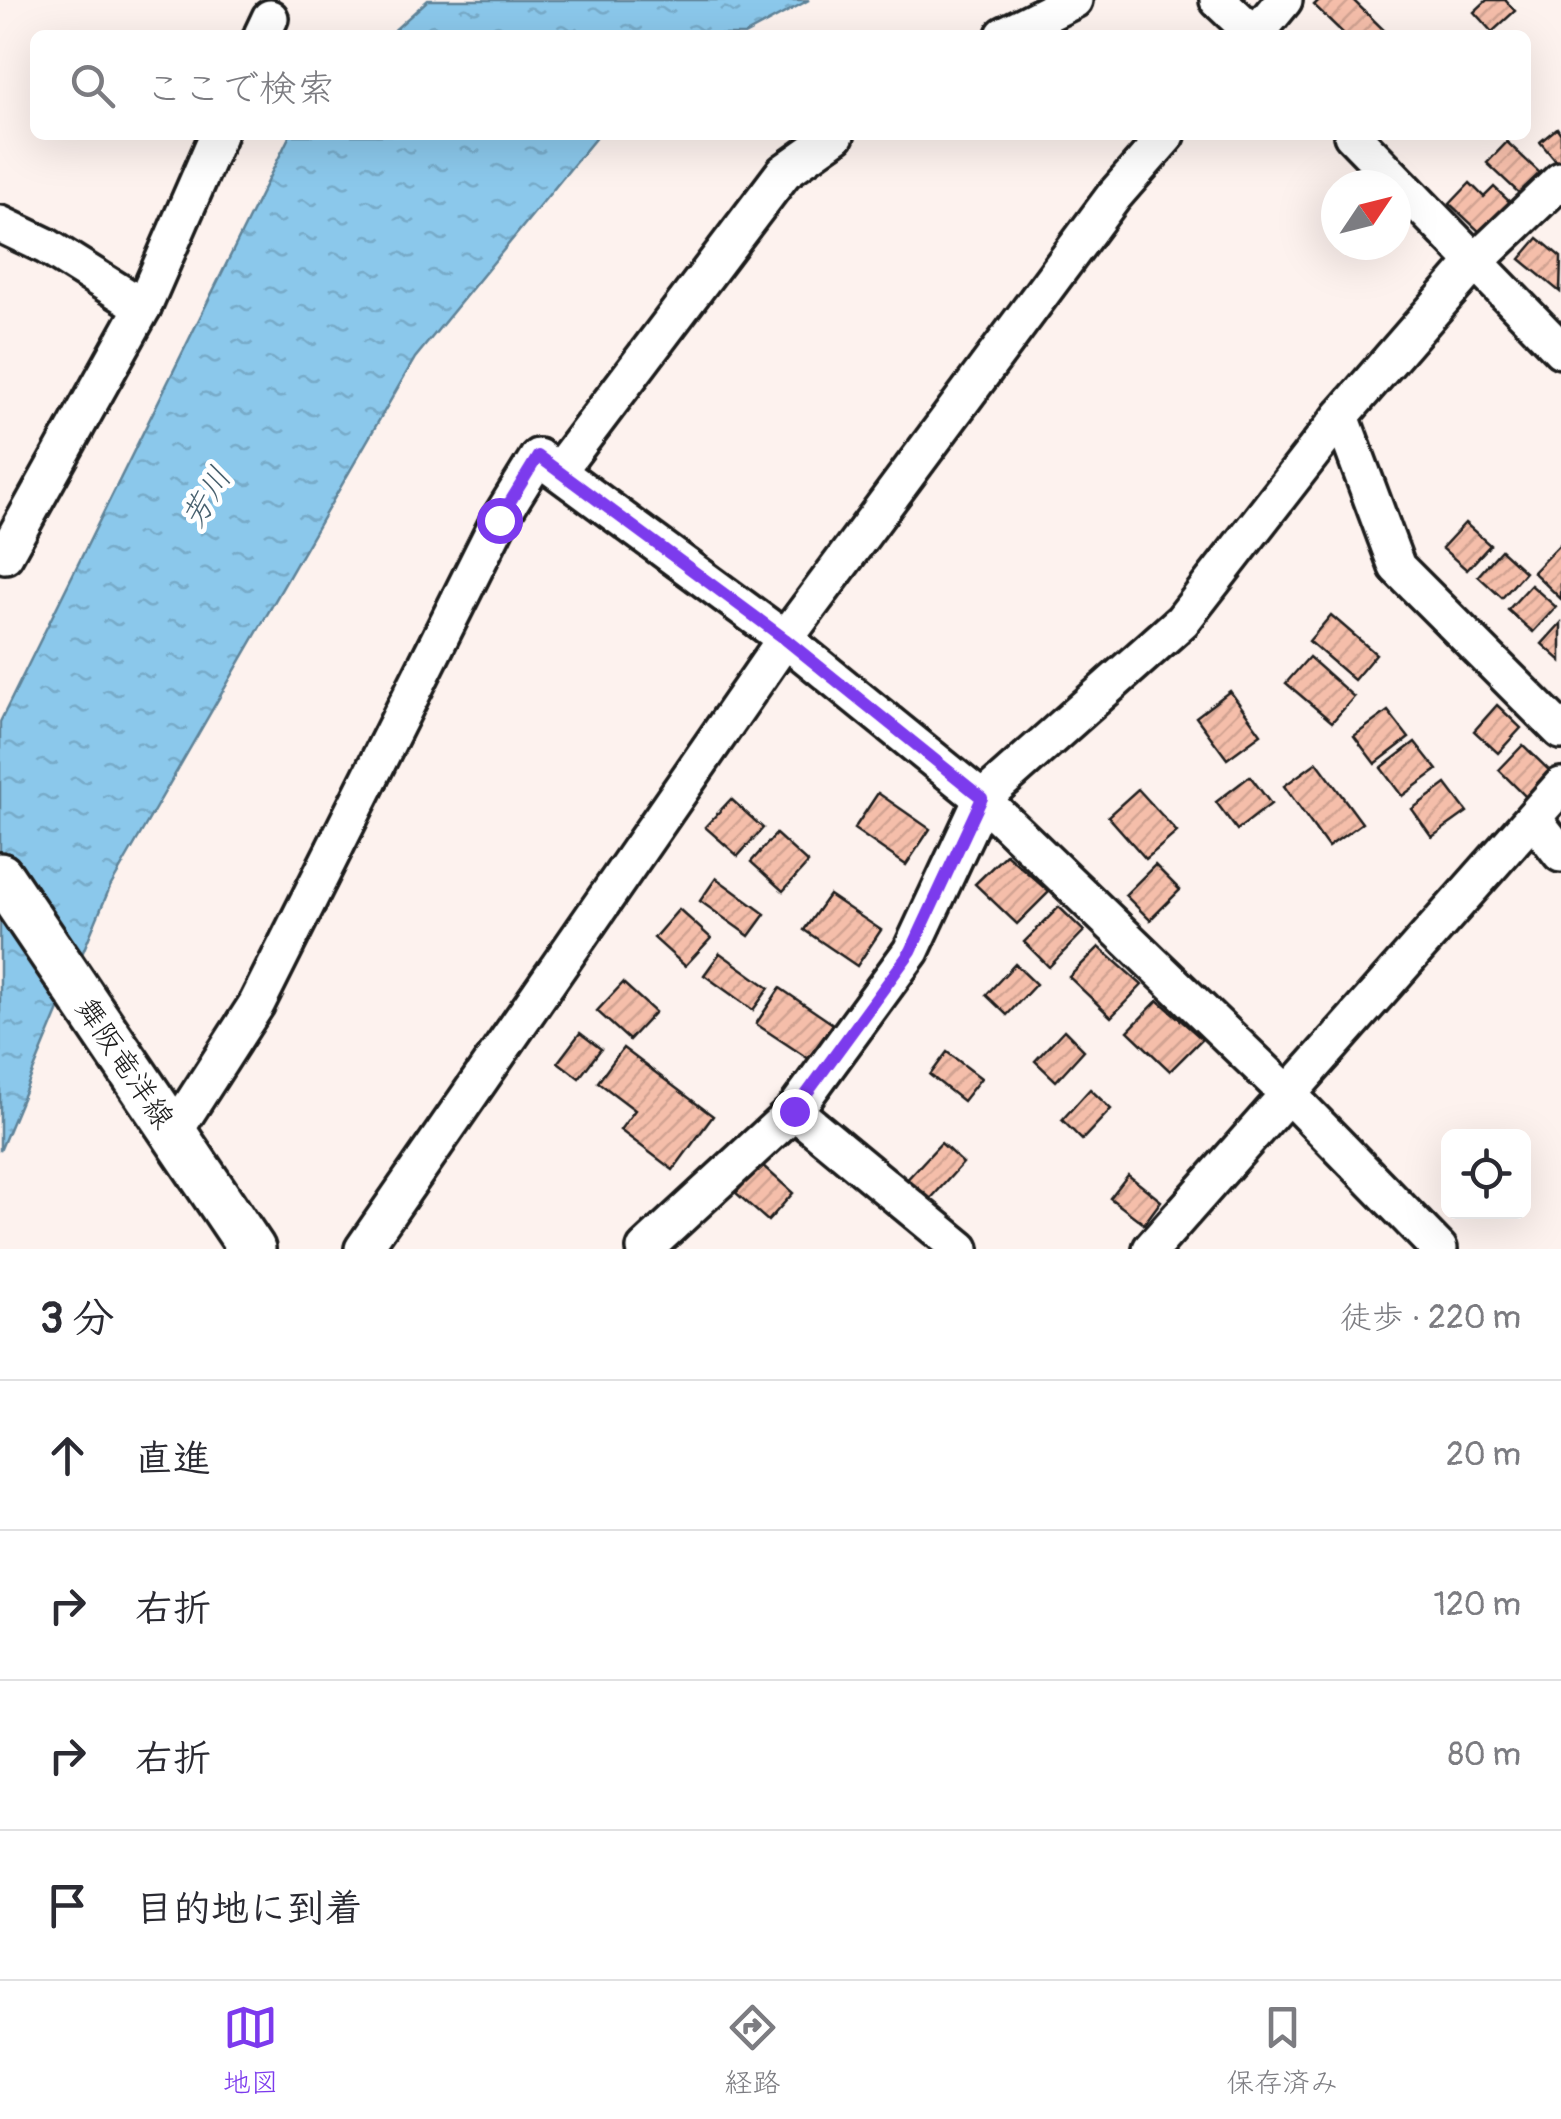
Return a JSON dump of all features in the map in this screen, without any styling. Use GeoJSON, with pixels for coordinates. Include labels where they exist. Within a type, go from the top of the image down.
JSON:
{"type":"FeatureCollection","features":[{"type":"Feature","properties":{"kind":"main road","name":"舞阪竜洋線"},"geometry":{"type":"LineString","coordinates":[[0,876],[252,1249]]}},
{"type":"Feature","properties":{"kind":"street"},"geometry":{"type":"LineString","coordinates":[[1014,30],[1074,0]]}},
{"type":"Feature","properties":{"kind":"street"},"geometry":{"type":"LineString","coordinates":[[1218,0],[1250,30]]}},
{"type":"Feature","properties":{"kind":"street"},"geometry":{"type":"LineString","coordinates":[[1259,30],[1284,0]]}},
{"type":"Feature","properties":{"kind":"street"},"geometry":{"type":"LineString","coordinates":[[5,555],[143,306],[216,140]]}},
{"type":"Feature","properties":{"kind":"street"},"geometry":{"type":"LineString","coordinates":[[559,470],[784,172],[829,140]]}},
{"type":"Feature","properties":{"kind":"street"},"geometry":{"type":"LineString","coordinates":[[363,1249],[785,639],[1114,196],[1163,140]]}},
{"type":"Feature","properties":{"kind":"street"},"geometry":{"type":"LineString","coordinates":[[1357,140],[1561,350]]}},
{"type":"Feature","properties":{"kind":"street"},"geometry":{"type":"LineString","coordinates":[[645,1249],[794,1111],[911,951],[982,798],[1182,621],[1341,416],[1475,262],[1561,180]]}},
{"type":"Feature","properties":{"kind":"street"},"geometry":{"type":"LineString","coordinates":[[0,224],[46,246],[143,306]]}},
{"type":"Feature","properties":{"kind":"street"},"geometry":{"type":"LineString","coordinates":[[1341,416],[1396,567],[1561,731]]}},
{"type":"Feature","properties":{"kind":"street"},"geometry":{"type":"LineString","coordinates":[[161,1117],[256,1005],[499,520],[538,456],[785,639],[982,798],[1287,1093],[1439,1249]]}},
{"type":"Feature","properties":{"kind":"street"},"geometry":{"type":"LineString","coordinates":[[1151,1249],[1561,786]]}},
{"type":"Feature","properties":{"kind":"street"},"geometry":{"type":"LineString","coordinates":[[1533,818],[1561,854]]}},
{"type":"Feature","properties":{"kind":"street"},"geometry":{"type":"LineString","coordinates":[[794,1111],[961,1249]]}},
{"type":"Feature","properties":{"kind":"water"},"geometry":{"type":"Polygon","coordinates":[[[428,0],[809,0],[753,30],[395,30],[428,0]]]}},
{"type":"Feature","properties":{"kind":"water","name":"芳川"},"geometry":{"type":"Polygon","coordinates":[[[288,140],[594,140],[415,358],[110,887],[0,1151],[0,722],[288,140]]]}},
{"type":"Feature","properties":{"kind":"building"},"geometry":{"type":"Polygon","coordinates":[[[1319,0],[1353,0],[1384,30],[1340,30],[1314,5],[1319,0]]]}},
{"type":"Feature","properties":{"kind":"building"},"geometry":{"type":"Polygon","coordinates":[[[1487,0],[1505,0],[1515,11],[1494,30],[1474,12],[1487,0]]]}},
{"type":"Feature","properties":{"kind":"building"},"geometry":{"type":"Polygon","coordinates":[[[1557,128],[1561,134],[1560,166],[1540,142],[1557,128]]]}},
{"type":"Feature","properties":{"kind":"building"},"geometry":{"type":"Polygon","coordinates":[[[1507,142],[1540,173],[1520,194],[1487,163],[1507,142]]]}},
{"type":"Feature","properties":{"kind":"building"},"geometry":{"type":"Polygon","coordinates":[[[1470,183],[1484,197],[1494,187],[1512,204],[1483,235],[1450,204],[1470,183]]]}},
{"type":"Feature","properties":{"kind":"building"},"geometry":{"type":"Polygon","coordinates":[[[1538,238],[1561,257],[1560,292],[1520,259],[1538,238]]]}},
{"type":"Feature","properties":{"kind":"building"},"geometry":{"type":"Polygon","coordinates":[[[1465,523],[1490,545],[1467,570],[1442,548],[1465,523]]]}},
{"type":"Feature","properties":{"kind":"building"},"geometry":{"type":"Polygon","coordinates":[[[1561,543],[1561,599],[1533,572],[1561,543]]]}},
{"type":"Feature","properties":{"kind":"building"},"geometry":{"type":"Polygon","coordinates":[[[1501,550],[1525,572],[1502,598],[1478,576],[1501,550]]]}},
{"type":"Feature","properties":{"kind":"building"},"geometry":{"type":"Polygon","coordinates":[[[1531,585],[1556,607],[1533,632],[1508,610],[1531,585]]]}},
{"type":"Feature","properties":{"kind":"building"},"geometry":{"type":"Polygon","coordinates":[[[1331,615],[1376,654],[1354,680],[1309,641],[1331,615]]]}},
{"type":"Feature","properties":{"kind":"building"},"geometry":{"type":"Polygon","coordinates":[[[1561,623],[1561,661],[1542,644],[1561,623]]]}},
{"type":"Feature","properties":{"kind":"building"},"geometry":{"type":"Polygon","coordinates":[[[1309,657],[1354,697],[1332,722],[1286,683],[1309,657]]]}},
{"type":"Feature","properties":{"kind":"building"},"geometry":{"type":"Polygon","coordinates":[[[1230,691],[1261,734],[1227,759],[1196,717],[1230,691]]]}},
{"type":"Feature","properties":{"kind":"building"},"geometry":{"type":"Polygon","coordinates":[[[1497,705],[1521,728],[1498,753],[1474,731],[1497,705]]]}},
{"type":"Feature","properties":{"kind":"building"},"geometry":{"type":"Polygon","coordinates":[[[1388,711],[1409,738],[1375,764],[1354,736],[1388,711]]]}},
{"type":"Feature","properties":{"kind":"building"},"geometry":{"type":"Polygon","coordinates":[[[1415,742],[1437,770],[1402,796],[1381,768],[1415,742]]]}},
{"type":"Feature","properties":{"kind":"building"},"geometry":{"type":"Polygon","coordinates":[[[1523,745],[1552,773],[1527,798],[1499,770],[1523,745]]]}},
{"type":"Feature","properties":{"kind":"building"},"geometry":{"type":"Polygon","coordinates":[[[1317,762],[1362,823],[1328,847],[1284,786],[1317,762]]]}},
{"type":"Feature","properties":{"kind":"building"},"geometry":{"type":"Polygon","coordinates":[[[1250,776],[1271,804],[1237,830],[1216,802],[1250,776]]]}},
{"type":"Feature","properties":{"kind":"building"},"geometry":{"type":"Polygon","coordinates":[[[1446,784],[1467,812],[1432,837],[1412,809],[1446,784]]]}},
{"type":"Feature","properties":{"kind":"building"},"geometry":{"type":"Polygon","coordinates":[[[1138,789],[1177,832],[1146,859],[1108,816],[1138,789]]]}},
{"type":"Feature","properties":{"kind":"building"},"geometry":{"type":"Polygon","coordinates":[[[878,793],[930,829],[906,865],[854,829],[878,793]]]}},
{"type":"Feature","properties":{"kind":"building"},"geometry":{"type":"Polygon","coordinates":[[[731,799],[763,828],[738,856],[705,827],[731,799]]]}},
{"type":"Feature","properties":{"kind":"building"},"geometry":{"type":"Polygon","coordinates":[[[776,834],[808,863],[783,891],[751,862],[776,834]]]}},
{"type":"Feature","properties":{"kind":"building"},"geometry":{"type":"Polygon","coordinates":[[[1006,854],[1049,892],[1017,924],[975,884],[1006,854]]]}},
{"type":"Feature","properties":{"kind":"building"},"geometry":{"type":"Polygon","coordinates":[[[1155,865],[1180,890],[1150,920],[1125,895],[1155,865]]]}},
{"type":"Feature","properties":{"kind":"building"},"geometry":{"type":"Polygon","coordinates":[[[716,878],[765,914],[749,936],[700,901],[716,878]]]}},
{"type":"Feature","properties":{"kind":"building"},"geometry":{"type":"Polygon","coordinates":[[[829,895],[881,930],[857,966],[804,930],[829,895]]]}},
{"type":"Feature","properties":{"kind":"building"},"geometry":{"type":"Polygon","coordinates":[[[1059,907],[1084,931],[1049,967],[1024,942],[1059,907]]]}},
{"type":"Feature","properties":{"kind":"building"},"geometry":{"type":"Polygon","coordinates":[[[679,909],[711,938],[685,966],[654,938],[679,909]]]}},
{"type":"Feature","properties":{"kind":"building"},"geometry":{"type":"Polygon","coordinates":[[[1099,947],[1142,985],[1111,1017],[1069,977],[1099,947]]]}},
{"type":"Feature","properties":{"kind":"building"},"geometry":{"type":"Polygon","coordinates":[[[720,953],[769,988],[753,1010],[704,975],[720,953]]]}},
{"type":"Feature","properties":{"kind":"building"},"geometry":{"type":"Polygon","coordinates":[[[1015,964],[1036,984],[1007,1015],[986,995],[1015,964]]]}},
{"type":"Feature","properties":{"kind":"building"},"geometry":{"type":"Polygon","coordinates":[[[623,983],[655,1012],[629,1040],[597,1011],[623,983]]]}},
{"type":"Feature","properties":{"kind":"building"},"geometry":{"type":"Polygon","coordinates":[[[780,988],[833,1024],[809,1059],[756,1024],[780,988]]]}},
{"type":"Feature","properties":{"kind":"building"},"geometry":{"type":"Polygon","coordinates":[[[1158,1000],[1202,1039],[1170,1071],[1128,1031],[1158,1000]]]}},
{"type":"Feature","properties":{"kind":"building"},"geometry":{"type":"Polygon","coordinates":[[[1064,1030],[1084,1050],[1056,1081],[1035,1061],[1064,1030]]]}},
{"type":"Feature","properties":{"kind":"building"},"geometry":{"type":"Polygon","coordinates":[[[580,1033],[601,1049],[579,1078],[558,1062],[580,1033]]]}},
{"type":"Feature","properties":{"kind":"building"},"geometry":{"type":"Polygon","coordinates":[[[623,1048],[713,1116],[673,1170],[620,1130],[635,1110],[598,1082],[623,1048]]]}},
{"type":"Feature","properties":{"kind":"building"},"geometry":{"type":"Polygon","coordinates":[[[947,1052],[981,1078],[963,1101],[930,1075],[947,1052]]]}},
{"type":"Feature","properties":{"kind":"building"},"geometry":{"type":"Polygon","coordinates":[[[1090,1089],[1111,1109],[1082,1140],[1062,1120],[1090,1089]]]}},
{"type":"Feature","properties":{"kind":"building"},"geometry":{"type":"Polygon","coordinates":[[[941,1143],[963,1163],[925,1205],[903,1184],[941,1143]]]}},
{"type":"Feature","properties":{"kind":"building"},"geometry":{"type":"Polygon","coordinates":[[[761,1164],[793,1193],[768,1221],[736,1193],[761,1164]]]}},
{"type":"Feature","properties":{"kind":"building"},"geometry":{"type":"Polygon","coordinates":[[[1128,1175],[1161,1201],[1144,1224],[1110,1198],[1128,1175]]]}},
{"type":"Feature","properties":{"kind":"route"},"geometry":{"type":"LineString","coordinates":[[499,520],[538,456],[785,639],[982,798],[911,951],[794,1111]]}}]}
